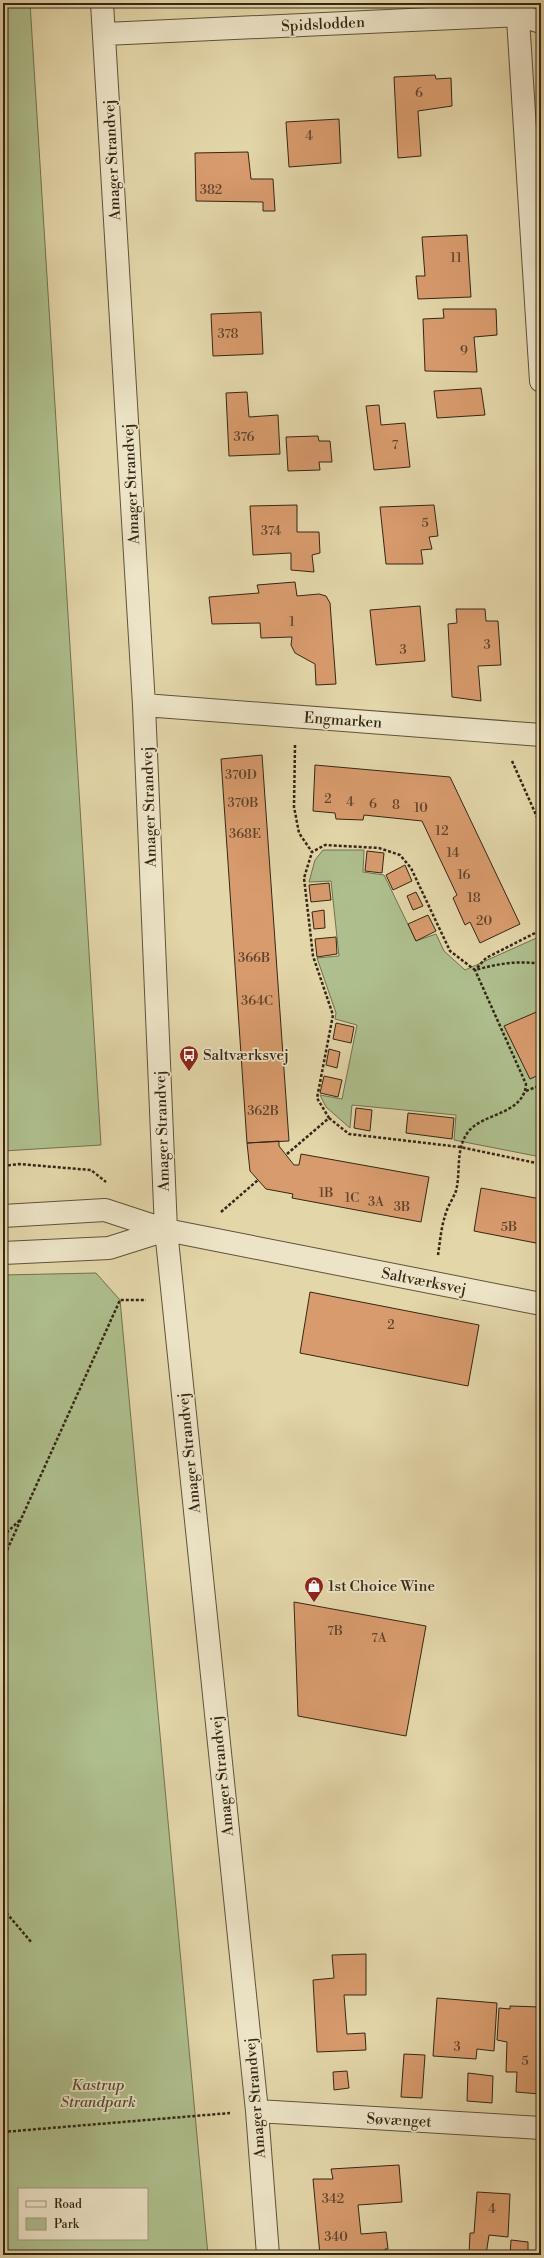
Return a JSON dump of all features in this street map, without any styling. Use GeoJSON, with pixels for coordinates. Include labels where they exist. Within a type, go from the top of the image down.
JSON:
{"type":"FeatureCollection","features":[{"type":"Feature","properties":{"kind":"street","name":"Amager Strandvej"},"geometry":{"type":"LineString","coordinates":[[102,3],[144,704],[166,1230],[257,2111],[268,2255]]}},
{"type":"Feature","properties":{"kind":"street","name":"Spidslodden"},"geometry":{"type":"LineString","coordinates":[[105,34],[518,9],[541,22]]}},
{"type":"Feature","properties":{"kind":"street"},"geometry":{"type":"LineString","coordinates":[[518,9],[541,381]]}},
{"type":"Feature","properties":{"kind":"street","name":"Engmarken"},"geometry":{"type":"LineString","coordinates":[[144,704],[541,735]]}},
{"type":"Feature","properties":{"kind":"street"},"geometry":{"type":"LineString","coordinates":[[3,1216],[105,1210],[166,1230]]}},
{"type":"Feature","properties":{"kind":"street"},"geometry":{"type":"LineString","coordinates":[[3,1252],[109,1248],[166,1230]]}},
{"type":"Feature","properties":{"kind":"street","name":"Saltværksvej"},"geometry":{"type":"LineString","coordinates":[[166,1230],[541,1304]]}},
{"type":"Feature","properties":{"kind":"street","name":"Søvænget"},"geometry":{"type":"LineString","coordinates":[[257,2111],[541,2128]]}},
{"type":"Feature","properties":{"kind":"path"},"geometry":{"type":"LineString","coordinates":[[295,716],[294,807],[299,833],[312,852]]}},
{"type":"Feature","properties":{"kind":"path"},"geometry":{"type":"LineString","coordinates":[[508,732],[511,757],[541,826]]}},
{"type":"Feature","properties":{"kind":"path"},"geometry":{"type":"LineString","coordinates":[[541,834],[538,863],[541,870]]}},
{"type":"Feature","properties":{"kind":"path"},"geometry":{"type":"LineString","coordinates":[[526,1091],[526,1084],[475,970],[450,951],[411,868],[400,856],[379,848],[325,845],[312,852],[304,878],[313,956],[333,1015],[317,1098],[329,1118],[349,1134],[460,1147],[541,1164]]}},
{"type":"Feature","properties":{"kind":"path"},"geometry":{"type":"LineString","coordinates":[[475,970],[486,958],[541,930]]}},
{"type":"Feature","properties":{"kind":"path"},"geometry":{"type":"LineString","coordinates":[[475,970],[497,964],[524,961],[541,964]]}},
{"type":"Feature","properties":{"kind":"path"},"geometry":{"type":"LineString","coordinates":[[433,1283],[445,1215],[456,1190],[460,1147],[468,1131],[479,1123],[509,1110],[526,1091],[541,1084]]}},
{"type":"Feature","properties":{"kind":"path"},"geometry":{"type":"LineString","coordinates":[[286,1154],[329,1118]]}},
{"type":"Feature","properties":{"kind":"path"},"geometry":{"type":"LineString","coordinates":[[195,1235],[258,1180]]}},
{"type":"Feature","properties":{"kind":"path"},"geometry":{"type":"LineString","coordinates":[[3,1559],[120,1300],[174,1300]]}},
{"type":"Feature","properties":{"kind":"path"},"geometry":{"type":"LineString","coordinates":[[3,1536],[21,1518]]}},
{"type":"Feature","properties":{"kind":"path"},"geometry":{"type":"LineString","coordinates":[[3,1909],[32,1943]]}},
{"type":"Feature","properties":{"kind":"path"},"geometry":{"type":"LineString","coordinates":[[3,2132],[257,2111]]}},
{"type":"Feature","properties":{"kind":"green space"},"geometry":{"type":"Polygon","coordinates":[[[3,3],[30,3],[101,1145],[3,1151],[3,3]]]}},
{"type":"Feature","properties":{"kind":"green space"},"geometry":{"type":"Polygon","coordinates":[[[323,850],[364,850],[363,872],[384,875],[416,941],[436,934],[444,951],[465,970],[541,936],[541,1157],[454,1140],[456,1115],[352,1105],[350,1128],[326,1107],[320,1095],[342,1099],[357,1025],[335,1019],[336,1013],[317,958],[339,956],[331,881],[309,882],[315,860],[323,850]]]}},
{"type":"Feature","properties":{"kind":"green space","name":"Kastrup Strandpark"},"geometry":{"type":"Polygon","coordinates":[[[96,1273],[120,1300],[208,2255],[3,2255],[3,1275],[96,1273]]]}},
{"type":"Feature","properties":{"kind":"building"},"geometry":{"type":"Polygon","coordinates":[[[435,75],[436,79],[451,78],[452,106],[418,111],[421,156],[398,158],[394,77],[435,75]]]}},
{"type":"Feature","properties":{"kind":"building"},"geometry":{"type":"Polygon","coordinates":[[[339,119],[341,163],[289,167],[286,122],[339,119]]]}},
{"type":"Feature","properties":{"kind":"building"},"geometry":{"type":"Polygon","coordinates":[[[248,152],[251,179],[273,179],[275,211],[263,211],[263,202],[196,201],[195,153],[248,152]]]}},
{"type":"Feature","properties":{"kind":"building"},"geometry":{"type":"Polygon","coordinates":[[[467,235],[471,297],[418,299],[416,276],[425,276],[422,237],[467,235]]]}},
{"type":"Feature","properties":{"kind":"building"},"geometry":{"type":"Polygon","coordinates":[[[443,309],[496,309],[497,335],[474,337],[477,372],[425,371],[423,319],[444,318],[443,309]]]}},
{"type":"Feature","properties":{"kind":"building"},"geometry":{"type":"Polygon","coordinates":[[[261,312],[263,354],[213,356],[211,314],[261,312]]]}},
{"type":"Feature","properties":{"kind":"building"},"geometry":{"type":"Polygon","coordinates":[[[481,388],[485,415],[437,418],[434,391],[481,388]]]}},
{"type":"Feature","properties":{"kind":"building"},"geometry":{"type":"Polygon","coordinates":[[[247,392],[249,417],[278,415],[280,454],[229,456],[226,393],[247,392]]]}},
{"type":"Feature","properties":{"kind":"building"},"geometry":{"type":"Polygon","coordinates":[[[379,405],[381,425],[405,423],[410,467],[374,470],[366,406],[379,405]]]}},
{"type":"Feature","properties":{"kind":"building"},"geometry":{"type":"Polygon","coordinates":[[[318,436],[319,441],[330,441],[332,462],[319,462],[320,470],[288,471],[286,437],[318,436]]]}},
{"type":"Feature","properties":{"kind":"building"},"geometry":{"type":"Polygon","coordinates":[[[297,505],[297,532],[319,532],[320,553],[312,555],[314,572],[291,570],[291,553],[253,555],[250,506],[297,505]]]}},
{"type":"Feature","properties":{"kind":"building"},"geometry":{"type":"Polygon","coordinates":[[[434,505],[438,536],[429,537],[432,549],[421,550],[423,564],[386,564],[380,507],[434,505]]]}},
{"type":"Feature","properties":{"kind":"building"},"geometry":{"type":"Polygon","coordinates":[[[295,582],[297,596],[319,594],[326,596],[330,603],[336,684],[316,685],[315,664],[295,653],[291,645],[292,637],[261,638],[260,623],[212,624],[209,597],[259,593],[257,585],[295,582]]]}},
{"type":"Feature","properties":{"kind":"building"},"geometry":{"type":"Polygon","coordinates":[[[420,606],[425,661],[376,665],[370,610],[420,606]]]}},
{"type":"Feature","properties":{"kind":"building"},"geometry":{"type":"Polygon","coordinates":[[[456,609],[485,609],[486,621],[498,621],[501,665],[478,666],[481,701],[452,697],[448,624],[457,623],[456,609]]]}},
{"type":"Feature","properties":{"kind":"building"},"geometry":{"type":"Polygon","coordinates":[[[262,755],[289,1141],[247,1143],[221,759],[262,755]]]}},
{"type":"Feature","properties":{"kind":"building"},"geometry":{"type":"Polygon","coordinates":[[[315,765],[450,777],[520,924],[480,943],[470,922],[465,925],[453,898],[457,895],[422,821],[364,815],[363,820],[336,819],[335,813],[313,811],[315,765]]]}},
{"type":"Feature","properties":{"kind":"building"},"geometry":{"type":"Polygon","coordinates":[[[367,851],[384,853],[382,873],[365,871],[367,851]]]}},
{"type":"Feature","properties":{"kind":"building"},"geometry":{"type":"Polygon","coordinates":[[[405,865],[412,881],[393,890],[386,875],[405,865]]]}},
{"type":"Feature","properties":{"kind":"building"},"geometry":{"type":"Polygon","coordinates":[[[329,883],[331,900],[311,902],[309,885],[329,883]]]}},
{"type":"Feature","properties":{"kind":"building"},"geometry":{"type":"Polygon","coordinates":[[[416,892],[423,906],[413,910],[407,896],[416,892]]]}},
{"type":"Feature","properties":{"kind":"building"},"geometry":{"type":"Polygon","coordinates":[[[324,910],[325,928],[314,929],[312,912],[324,910]]]}},
{"type":"Feature","properties":{"kind":"building"},"geometry":{"type":"Polygon","coordinates":[[[428,915],[436,931],[416,941],[408,924],[428,915]]]}},
{"type":"Feature","properties":{"kind":"building"},"geometry":{"type":"Polygon","coordinates":[[[336,937],[337,954],[317,957],[315,939],[336,937]]]}},
{"type":"Feature","properties":{"kind":"building"},"geometry":{"type":"Polygon","coordinates":[[[541,1010],[541,1074],[530,1079],[504,1026],[541,1010]]]}},
{"type":"Feature","properties":{"kind":"building"},"geometry":{"type":"Polygon","coordinates":[[[336,1023],[354,1027],[351,1043],[333,1039],[336,1023]]]}},
{"type":"Feature","properties":{"kind":"building"},"geometry":{"type":"Polygon","coordinates":[[[329,1049],[340,1052],[337,1068],[326,1065],[329,1049]]]}},
{"type":"Feature","properties":{"kind":"building"},"geometry":{"type":"Polygon","coordinates":[[[324,1076],[342,1080],[338,1097],[320,1093],[324,1076]]]}},
{"type":"Feature","properties":{"kind":"building"},"geometry":{"type":"Polygon","coordinates":[[[356,1108],[372,1110],[370,1131],[354,1128],[356,1108]]]}},
{"type":"Feature","properties":{"kind":"building"},"geometry":{"type":"Polygon","coordinates":[[[408,1113],[454,1118],[452,1139],[406,1133],[408,1113]]]}},
{"type":"Feature","properties":{"kind":"building"},"geometry":{"type":"Polygon","coordinates":[[[279,1141],[279,1146],[294,1165],[299,1165],[301,1154],[429,1177],[421,1222],[292,1198],[293,1194],[266,1189],[250,1171],[247,1143],[279,1141]]]}},
{"type":"Feature","properties":{"kind":"building"},"geometry":{"type":"Polygon","coordinates":[[[481,1188],[541,1199],[541,1244],[474,1231],[481,1188]]]}},
{"type":"Feature","properties":{"kind":"building"},"geometry":{"type":"Polygon","coordinates":[[[310,1292],[479,1325],[468,1386],[300,1353],[310,1292]]]}},
{"type":"Feature","properties":{"kind":"building"},"geometry":{"type":"Polygon","coordinates":[[[294,1602],[426,1626],[406,1736],[298,1716],[294,1602]]]}},
{"type":"Feature","properties":{"kind":"building"},"geometry":{"type":"Polygon","coordinates":[[[366,1954],[366,1995],[344,1995],[347,2034],[365,2033],[366,2050],[317,2052],[313,1980],[334,1978],[332,1955],[366,1954]]]}},
{"type":"Feature","properties":{"kind":"building"},"geometry":{"type":"Polygon","coordinates":[[[437,1998],[497,2003],[494,2051],[477,2049],[476,2059],[433,2056],[437,1998]]]}},
{"type":"Feature","properties":{"kind":"building"},"geometry":{"type":"Polygon","coordinates":[[[510,2006],[541,2007],[541,2098],[540,2094],[516,2092],[517,2072],[506,2072],[507,2042],[497,2040],[499,2008],[510,2009],[510,2006]]]}},
{"type":"Feature","properties":{"kind":"building"},"geometry":{"type":"Polygon","coordinates":[[[404,2054],[425,2055],[422,2098],[401,2097],[404,2054]]]}},
{"type":"Feature","properties":{"kind":"building"},"geometry":{"type":"Polygon","coordinates":[[[347,2071],[349,2088],[334,2090],[333,2072],[347,2071]]]}},
{"type":"Feature","properties":{"kind":"building"},"geometry":{"type":"Polygon","coordinates":[[[468,2073],[493,2076],[492,2103],[467,2101],[468,2073]]]}},
{"type":"Feature","properties":{"kind":"building"},"geometry":{"type":"Polygon","coordinates":[[[399,2165],[402,2202],[358,2205],[361,2234],[386,2232],[388,2249],[385,2249],[386,2255],[320,2255],[313,2179],[333,2179],[331,2169],[399,2165]]]}},
{"type":"Feature","properties":{"kind":"building"},"geometry":{"type":"Polygon","coordinates":[[[477,2192],[510,2194],[508,2237],[489,2235],[486,2255],[469,2255],[470,2233],[474,2233],[477,2192]]]}},
{"type":"Feature","properties":{"kind":"building"},"geometry":{"type":"Polygon","coordinates":[[[511,2240],[528,2242],[528,2255],[510,2255],[511,2240]]]}},
{"type":"Feature","properties":{"kind":"place","name":"Saltværksvej"},"geometry":{"type":"Point","coordinates":[189,1072]}},
{"type":"Feature","properties":{"kind":"place","name":"1st Choice Wine"},"geometry":{"type":"Point","coordinates":[314,1603]}}]}
